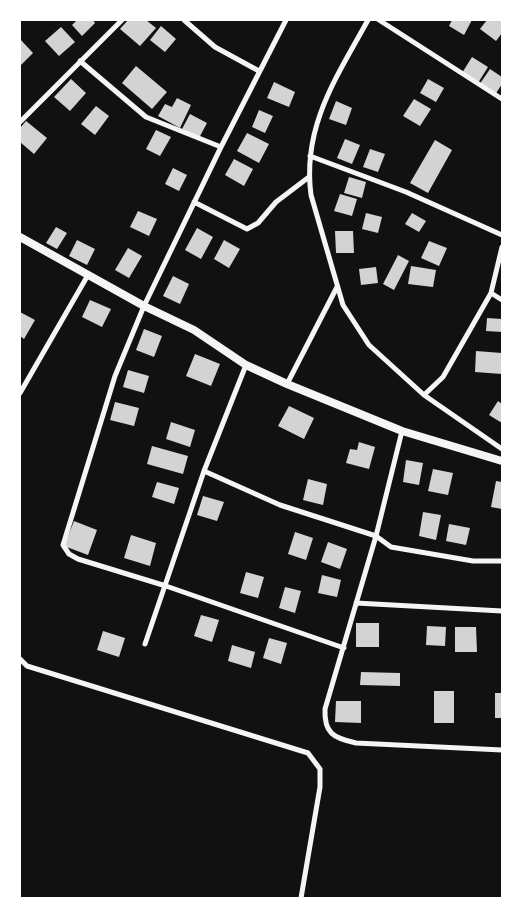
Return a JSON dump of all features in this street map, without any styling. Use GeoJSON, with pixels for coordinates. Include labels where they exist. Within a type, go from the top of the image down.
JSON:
{"type":"FeatureCollection","features":[{"type":"Feature","properties":{"kind":"street"},"geometry":{"type":"LineString","coordinates":[[20,122],[122,20]]}},
{"type":"Feature","properties":{"kind":"street"},"geometry":{"type":"LineString","coordinates":[[184,20],[215,47],[259,71]]}},
{"type":"Feature","properties":{"kind":"street"},"geometry":{"type":"LineString","coordinates":[[286,20],[259,71],[144,306],[115,376],[63,545],[69,554],[78,559],[166,586],[344,648]]}},
{"type":"Feature","properties":{"kind":"street"},"geometry":{"type":"LineString","coordinates":[[368,20],[324,100],[314,133],[310,156],[309,176],[311,195],[337,288],[343,305],[369,345],[424,395],[502,450]]}},
{"type":"Feature","properties":{"kind":"street"},"geometry":{"type":"LineString","coordinates":[[380,20],[502,99]]}},
{"type":"Feature","properties":{"kind":"street"},"geometry":{"type":"LineString","coordinates":[[80,61],[146,117],[221,148]]}},
{"type":"Feature","properties":{"kind":"street"},"geometry":{"type":"LineString","coordinates":[[310,156],[406,192],[502,235]]}},
{"type":"Feature","properties":{"kind":"street"},"geometry":{"type":"LineString","coordinates":[[194,202],[246,229],[258,223],[276,202],[309,176]]}},
{"type":"Feature","properties":{"kind":"street"},"geometry":{"type":"LineString","coordinates":[[20,237],[144,306],[194,330],[246,365],[287,384],[402,431],[502,461]]}},
{"type":"Feature","properties":{"kind":"street"},"geometry":{"type":"LineString","coordinates":[[424,395],[443,377],[491,293],[502,247]]}},
{"type":"Feature","properties":{"kind":"street"},"geometry":{"type":"LineString","coordinates":[[20,393],[88,275]]}},
{"type":"Feature","properties":{"kind":"street"},"geometry":{"type":"LineString","coordinates":[[287,384],[337,288]]}},
{"type":"Feature","properties":{"kind":"street"},"geometry":{"type":"LineString","coordinates":[[491,293],[502,300]]}},
{"type":"Feature","properties":{"kind":"street"},"geometry":{"type":"LineString","coordinates":[[145,644],[204,471],[246,365]]}},
{"type":"Feature","properties":{"kind":"street"},"geometry":{"type":"LineString","coordinates":[[402,431],[376,536],[325,709],[324,723],[329,732],[339,740],[356,743],[502,750]]}},
{"type":"Feature","properties":{"kind":"street"},"geometry":{"type":"LineString","coordinates":[[204,471],[280,505],[376,536],[391,547],[472,561],[502,561]]}},
{"type":"Feature","properties":{"kind":"street"},"geometry":{"type":"LineString","coordinates":[[356,603],[502,611]]}},
{"type":"Feature","properties":{"kind":"street"},"geometry":{"type":"LineString","coordinates":[[20,659],[27,666],[308,753],[320,768],[320,787],[302,898]]}},
{"type":"Feature","properties":{"kind":"building"},"geometry":{"type":"Polygon","coordinates":[[[77,20],[93,20],[95,23],[82,36],[72,25],[77,20]]]}},
{"type":"Feature","properties":{"kind":"building"},"geometry":{"type":"Polygon","coordinates":[[[128,20],[146,20],[156,28],[140,46],[120,29],[128,20]]]}},
{"type":"Feature","properties":{"kind":"building"},"geometry":{"type":"Polygon","coordinates":[[[452,20],[472,20],[464,35],[449,26],[452,20]]]}},
{"type":"Feature","properties":{"kind":"building"},"geometry":{"type":"Polygon","coordinates":[[[487,20],[502,20],[502,33],[496,41],[480,29],[487,20]]]}},
{"type":"Feature","properties":{"kind":"building"},"geometry":{"type":"Polygon","coordinates":[[[161,26],[176,39],[165,52],[150,40],[161,26]]]}},
{"type":"Feature","properties":{"kind":"building"},"geometry":{"type":"Polygon","coordinates":[[[61,27],[75,42],[59,56],[45,41],[61,27]]]}},
{"type":"Feature","properties":{"kind":"building"},"geometry":{"type":"Polygon","coordinates":[[[20,39],[33,53],[21,65],[20,63],[20,39]]]}},
{"type":"Feature","properties":{"kind":"building"},"geometry":{"type":"Polygon","coordinates":[[[472,57],[488,67],[478,83],[462,73],[472,57]]]}},
{"type":"Feature","properties":{"kind":"building"},"geometry":{"type":"Polygon","coordinates":[[[136,66],[167,92],[152,109],[122,83],[136,66]]]}},
{"type":"Feature","properties":{"kind":"building"},"geometry":{"type":"Polygon","coordinates":[[[490,69],[502,77],[502,84],[495,95],[479,85],[490,69]]]}},
{"type":"Feature","properties":{"kind":"building"},"geometry":{"type":"Polygon","coordinates":[[[71,79],[86,93],[70,111],[54,97],[71,79]]]}},
{"type":"Feature","properties":{"kind":"building"},"geometry":{"type":"Polygon","coordinates":[[[428,79],[444,88],[436,102],[420,93],[428,79]]]}},
{"type":"Feature","properties":{"kind":"building"},"geometry":{"type":"Polygon","coordinates":[[[274,82],[295,92],[289,107],[267,98],[274,82]]]}},
{"type":"Feature","properties":{"kind":"building"},"geometry":{"type":"Polygon","coordinates":[[[177,98],[191,105],[180,128],[158,116],[165,104],[172,107],[177,98]]]}},
{"type":"Feature","properties":{"kind":"building"},"geometry":{"type":"Polygon","coordinates":[[[414,99],[431,109],[420,126],[403,116],[414,99]]]}},
{"type":"Feature","properties":{"kind":"building"},"geometry":{"type":"Polygon","coordinates":[[[336,101],[352,108],[346,125],[329,119],[336,101]]]}},
{"type":"Feature","properties":{"kind":"building"},"geometry":{"type":"Polygon","coordinates":[[[96,106],[109,116],[95,135],[81,124],[96,106]]]}},
{"type":"Feature","properties":{"kind":"building"},"geometry":{"type":"Polygon","coordinates":[[[259,110],[273,116],[265,133],[252,127],[259,110]]]}},
{"type":"Feature","properties":{"kind":"building"},"geometry":{"type":"Polygon","coordinates":[[[190,114],[207,123],[199,138],[182,129],[190,114]]]}},
{"type":"Feature","properties":{"kind":"building"},"geometry":{"type":"Polygon","coordinates":[[[26,121],[47,138],[34,154],[20,142],[20,128],[26,121]]]}},
{"type":"Feature","properties":{"kind":"building"},"geometry":{"type":"Polygon","coordinates":[[[156,130],[171,137],[160,156],[146,149],[156,130]]]}},
{"type":"Feature","properties":{"kind":"building"},"geometry":{"type":"Polygon","coordinates":[[[247,133],[269,144],[259,163],[237,151],[247,133]]]}},
{"type":"Feature","properties":{"kind":"building"},"geometry":{"type":"Polygon","coordinates":[[[345,139],[360,145],[352,164],[337,158],[345,139]]]}},
{"type":"Feature","properties":{"kind":"building"},"geometry":{"type":"Polygon","coordinates":[[[435,140],[452,150],[428,193],[410,183],[435,140]]]}},
{"type":"Feature","properties":{"kind":"building"},"geometry":{"type":"Polygon","coordinates":[[[370,149],[385,154],[378,172],[363,167],[370,149]]]}},
{"type":"Feature","properties":{"kind":"building"},"geometry":{"type":"Polygon","coordinates":[[[234,159],[253,169],[244,186],[225,175],[234,159]]]}},
{"type":"Feature","properties":{"kind":"building"},"geometry":{"type":"Polygon","coordinates":[[[173,168],[187,175],[179,191],[165,184],[173,168]]]}},
{"type":"Feature","properties":{"kind":"building"},"geometry":{"type":"Polygon","coordinates":[[[349,177],[366,182],[362,198],[344,193],[349,177]]]}},
{"type":"Feature","properties":{"kind":"building"},"geometry":{"type":"Polygon","coordinates":[[[340,194],[357,199],[352,216],[334,211],[340,194]]]}},
{"type":"Feature","properties":{"kind":"building"},"geometry":{"type":"Polygon","coordinates":[[[138,211],[157,219],[149,236],[130,227],[138,211]]]}},
{"type":"Feature","properties":{"kind":"building"},"geometry":{"type":"Polygon","coordinates":[[[366,213],[382,217],[378,233],[362,229],[366,213]]]}},
{"type":"Feature","properties":{"kind":"building"},"geometry":{"type":"Polygon","coordinates":[[[412,213],[426,221],[419,232],[405,224],[412,213]]]}},
{"type":"Feature","properties":{"kind":"building"},"geometry":{"type":"Polygon","coordinates":[[[56,227],[67,233],[57,249],[46,243],[56,227]]]}},
{"type":"Feature","properties":{"kind":"building"},"geometry":{"type":"Polygon","coordinates":[[[197,228],[213,237],[201,259],[185,250],[197,228]]]}},
{"type":"Feature","properties":{"kind":"building"},"geometry":{"type":"Polygon","coordinates":[[[335,231],[353,231],[354,253],[336,253],[335,231]]]}},
{"type":"Feature","properties":{"kind":"building"},"geometry":{"type":"Polygon","coordinates":[[[77,240],[95,249],[87,265],[69,256],[77,240]]]}},
{"type":"Feature","properties":{"kind":"building"},"geometry":{"type":"Polygon","coordinates":[[[224,240],[240,249],[229,268],[214,259],[224,240]]]}},
{"type":"Feature","properties":{"kind":"building"},"geometry":{"type":"Polygon","coordinates":[[[429,241],[447,248],[439,266],[421,258],[429,241]]]}},
{"type":"Feature","properties":{"kind":"building"},"geometry":{"type":"Polygon","coordinates":[[[128,248],[142,256],[129,278],[115,270],[128,248]]]}},
{"type":"Feature","properties":{"kind":"building"},"geometry":{"type":"Polygon","coordinates":[[[398,255],[409,261],[394,290],[383,284],[398,255]]]}},
{"type":"Feature","properties":{"kind":"building"},"geometry":{"type":"Polygon","coordinates":[[[411,266],[436,270],[433,287],[408,284],[411,266]]]}},
{"type":"Feature","properties":{"kind":"building"},"geometry":{"type":"Polygon","coordinates":[[[376,267],[378,283],[361,285],[359,269],[376,267]]]}},
{"type":"Feature","properties":{"kind":"building"},"geometry":{"type":"Polygon","coordinates":[[[173,276],[189,284],[180,304],[163,296],[173,276]]]}},
{"type":"Feature","properties":{"kind":"building"},"geometry":{"type":"Polygon","coordinates":[[[90,300],[111,309],[102,327],[82,317],[90,300]]]}},
{"type":"Feature","properties":{"kind":"building"},"geometry":{"type":"Polygon","coordinates":[[[20,312],[35,320],[24,339],[20,336],[20,312]]]}},
{"type":"Feature","properties":{"kind":"building"},"geometry":{"type":"Polygon","coordinates":[[[487,318],[502,319],[502,332],[486,331],[487,318]]]}},
{"type":"Feature","properties":{"kind":"building"},"geometry":{"type":"Polygon","coordinates":[[[144,329],[162,336],[154,357],[136,350],[144,329]]]}},
{"type":"Feature","properties":{"kind":"building"},"geometry":{"type":"Polygon","coordinates":[[[476,351],[502,353],[502,374],[475,372],[476,351]]]}},
{"type":"Feature","properties":{"kind":"building"},"geometry":{"type":"Polygon","coordinates":[[[195,354],[220,364],[211,386],[186,376],[195,354]]]}},
{"type":"Feature","properties":{"kind":"building"},"geometry":{"type":"Polygon","coordinates":[[[128,370],[149,376],[144,393],[123,387],[128,370]]]}},
{"type":"Feature","properties":{"kind":"building"},"geometry":{"type":"Polygon","coordinates":[[[498,401],[502,404],[502,423],[489,415],[498,401]]]}},
{"type":"Feature","properties":{"kind":"building"},"geometry":{"type":"Polygon","coordinates":[[[115,402],[139,408],[134,426],[110,420],[115,402]]]}},
{"type":"Feature","properties":{"kind":"building"},"geometry":{"type":"Polygon","coordinates":[[[289,406],[314,418],[304,439],[278,426],[289,406]]]}},
{"type":"Feature","properties":{"kind":"building"},"geometry":{"type":"Polygon","coordinates":[[[171,422],[195,430],[190,447],[166,439],[171,422]]]}},
{"type":"Feature","properties":{"kind":"building"},"geometry":{"type":"Polygon","coordinates":[[[359,442],[375,447],[369,469],[346,463],[350,449],[357,450],[359,442]]]}},
{"type":"Feature","properties":{"kind":"building"},"geometry":{"type":"Polygon","coordinates":[[[152,446],[188,456],[183,474],[147,464],[152,446]]]}},
{"type":"Feature","properties":{"kind":"building"},"geometry":{"type":"Polygon","coordinates":[[[406,460],[423,463],[419,485],[403,482],[406,460]]]}},
{"type":"Feature","properties":{"kind":"building"},"geometry":{"type":"Polygon","coordinates":[[[433,469],[453,473],[448,495],[428,491],[433,469]]]}},
{"type":"Feature","properties":{"kind":"building"},"geometry":{"type":"Polygon","coordinates":[[[308,479],[327,484],[323,505],[303,500],[308,479]]]}},
{"type":"Feature","properties":{"kind":"building"},"geometry":{"type":"Polygon","coordinates":[[[496,481],[502,482],[502,509],[491,507],[496,481]]]}},
{"type":"Feature","properties":{"kind":"building"},"geometry":{"type":"Polygon","coordinates":[[[157,482],[179,488],[174,504],[152,497],[157,482]]]}},
{"type":"Feature","properties":{"kind":"building"},"geometry":{"type":"Polygon","coordinates":[[[203,496],[224,502],[217,521],[197,515],[203,496]]]}},
{"type":"Feature","properties":{"kind":"building"},"geometry":{"type":"Polygon","coordinates":[[[423,512],[441,515],[436,540],[419,536],[423,512]]]}},
{"type":"Feature","properties":{"kind":"building"},"geometry":{"type":"Polygon","coordinates":[[[74,521],[97,530],[88,555],[64,546],[74,521]]]}},
{"type":"Feature","properties":{"kind":"building"},"geometry":{"type":"Polygon","coordinates":[[[449,524],[470,528],[466,545],[446,541],[449,524]]]}},
{"type":"Feature","properties":{"kind":"building"},"geometry":{"type":"Polygon","coordinates":[[[295,532],[313,538],[306,560],[288,554],[295,532]]]}},
{"type":"Feature","properties":{"kind":"building"},"geometry":{"type":"Polygon","coordinates":[[[131,535],[156,543],[150,566],[124,558],[131,535]]]}},
{"type":"Feature","properties":{"kind":"building"},"geometry":{"type":"Polygon","coordinates":[[[328,542],[347,549],[340,569],[321,562],[328,542]]]}},
{"type":"Feature","properties":{"kind":"building"},"geometry":{"type":"Polygon","coordinates":[[[246,572],[264,577],[258,598],[240,593],[246,572]]]}},
{"type":"Feature","properties":{"kind":"building"},"geometry":{"type":"Polygon","coordinates":[[[322,575],[341,580],[337,597],[318,593],[322,575]]]}},
{"type":"Feature","properties":{"kind":"building"},"geometry":{"type":"Polygon","coordinates":[[[285,587],[301,591],[295,613],[279,608],[285,587]]]}},
{"type":"Feature","properties":{"kind":"building"},"geometry":{"type":"Polygon","coordinates":[[[201,615],[219,620],[212,642],[194,636],[201,615]]]}},
{"type":"Feature","properties":{"kind":"building"},"geometry":{"type":"Polygon","coordinates":[[[356,623],[379,623],[379,647],[356,647],[356,623]]]}},
{"type":"Feature","properties":{"kind":"building"},"geometry":{"type":"Polygon","coordinates":[[[427,626],[446,627],[445,646],[426,645],[427,626]]]}},
{"type":"Feature","properties":{"kind":"building"},"geometry":{"type":"Polygon","coordinates":[[[455,627],[476,627],[477,652],[455,652],[455,627]]]}},
{"type":"Feature","properties":{"kind":"building"},"geometry":{"type":"Polygon","coordinates":[[[103,631],[125,638],[119,657],[97,650],[103,631]]]}},
{"type":"Feature","properties":{"kind":"building"},"geometry":{"type":"Polygon","coordinates":[[[269,638],[287,643],[281,664],[263,658],[269,638]]]}},
{"type":"Feature","properties":{"kind":"building"},"geometry":{"type":"Polygon","coordinates":[[[232,645],[255,652],[251,668],[228,661],[232,645]]]}},
{"type":"Feature","properties":{"kind":"building"},"geometry":{"type":"Polygon","coordinates":[[[361,672],[400,673],[400,686],[360,685],[361,672]]]}},
{"type":"Feature","properties":{"kind":"building"},"geometry":{"type":"Polygon","coordinates":[[[434,691],[454,691],[454,723],[434,723],[434,691]]]}},
{"type":"Feature","properties":{"kind":"building"},"geometry":{"type":"Polygon","coordinates":[[[495,693],[502,693],[502,718],[495,718],[495,693]]]}},
{"type":"Feature","properties":{"kind":"building"},"geometry":{"type":"Polygon","coordinates":[[[336,701],[361,701],[361,723],[335,722],[336,701]]]}}]}
